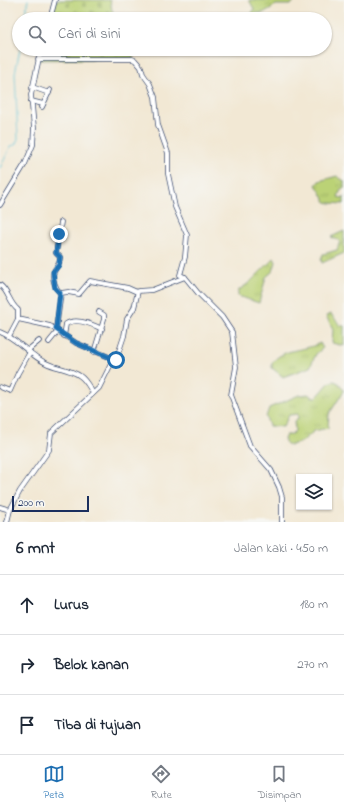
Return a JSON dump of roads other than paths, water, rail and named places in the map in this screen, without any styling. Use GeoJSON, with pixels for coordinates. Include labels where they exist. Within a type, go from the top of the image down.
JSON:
{"type":"FeatureCollection","features":[{"type":"Feature","properties":{"kind":"street"},"geometry":{"type":"LineString","coordinates":[[52,12],[55,0]]}},
{"type":"Feature","properties":{"kind":"street"},"geometry":{"type":"LineString","coordinates":[[0,205],[25,164],[31,151],[34,128],[31,101],[32,88],[39,56]]}},
{"type":"Feature","properties":{"kind":"street"},"geometry":{"type":"LineString","coordinates":[[38,59],[132,59],[135,60],[141,67],[155,97],[158,125],[168,153],[168,174],[174,207],[187,235],[185,257],[180,275],[185,277],[198,293],[222,317],[232,332],[236,367],[231,395],[250,446],[271,470],[279,487],[282,498],[282,522]]}},
{"type":"Feature","properties":{"kind":"street"},"geometry":{"type":"LineString","coordinates":[[31,101],[42,105],[49,91],[32,88]]}},
{"type":"Feature","properties":{"kind":"street"},"geometry":{"type":"LineString","coordinates":[[49,342],[57,330],[60,293],[55,288],[53,272],[60,262],[60,257],[56,253],[61,222]]}},
{"type":"Feature","properties":{"kind":"street"},"geometry":{"type":"LineString","coordinates":[[60,293],[68,292],[79,294],[90,282],[128,288],[138,292],[139,290],[152,290],[185,277]]}},
{"type":"Feature","properties":{"kind":"street"},"geometry":{"type":"LineString","coordinates":[[0,284],[6,289],[14,307],[18,310],[18,319],[10,336]]}},
{"type":"Feature","properties":{"kind":"street"},"geometry":{"type":"LineString","coordinates":[[7,522],[10,510],[30,476],[46,456],[51,445],[51,433],[93,393],[103,381],[114,360],[117,359],[126,321],[134,308],[138,292]]}},
{"type":"Feature","properties":{"kind":"street"},"geometry":{"type":"LineString","coordinates":[[94,352],[102,329],[104,315],[100,312]]}},
{"type":"Feature","properties":{"kind":"street"},"geometry":{"type":"LineString","coordinates":[[18,319],[46,324],[64,336],[94,352],[114,360]]}},
{"type":"Feature","properties":{"kind":"street"},"geometry":{"type":"LineString","coordinates":[[64,336],[66,324],[69,322],[86,322],[102,329]]}},
{"type":"Feature","properties":{"kind":"street"},"geometry":{"type":"LineString","coordinates":[[0,332],[10,336],[46,363],[78,375],[85,380],[93,393]]}},
{"type":"Feature","properties":{"kind":"street"},"geometry":{"type":"LineString","coordinates":[[0,387],[10,391],[29,351],[39,341]]}},
{"type":"Feature","properties":{"kind":"street"},"geometry":{"type":"LineString","coordinates":[[0,507],[10,510]]}},
{"type":"Feature","properties":{"kind":"waterway"},"geometry":{"type":"LineString","coordinates":[[25,12],[28,0]]}},
{"type":"Feature","properties":{"kind":"waterway"},"geometry":{"type":"LineString","coordinates":[[0,168],[11,146],[15,145],[18,139],[15,73],[19,56]]}}]}
